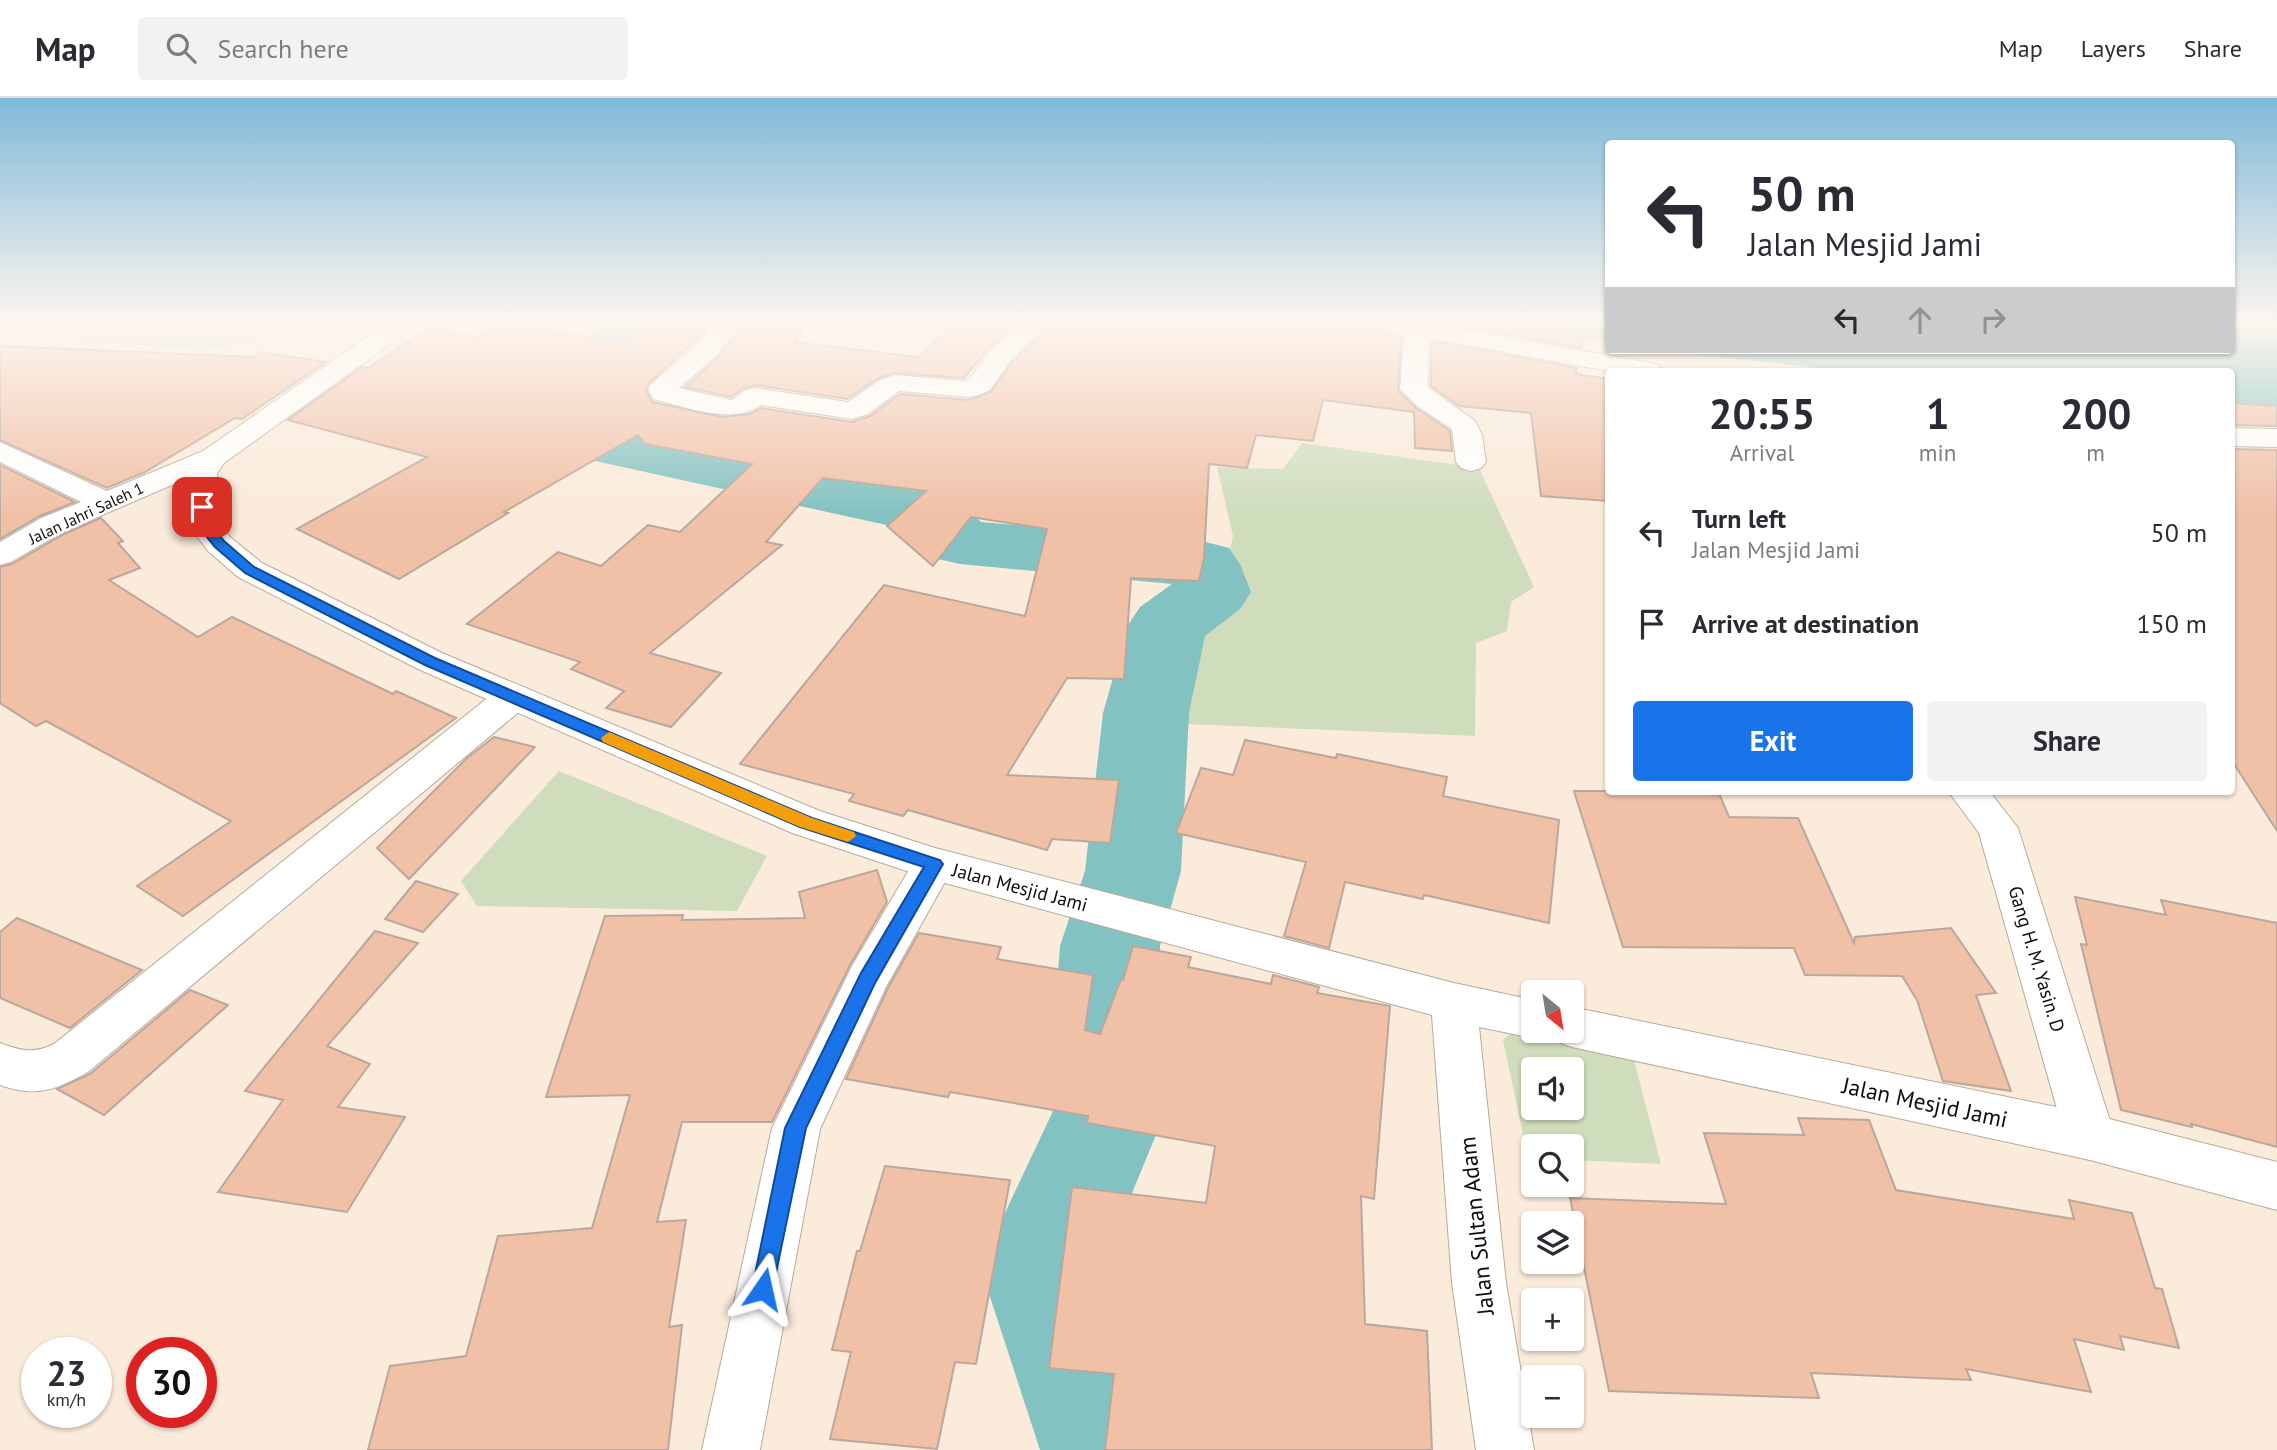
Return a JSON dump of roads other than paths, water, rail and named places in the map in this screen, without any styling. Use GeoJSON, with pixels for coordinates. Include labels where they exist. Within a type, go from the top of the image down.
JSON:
{"type":"FeatureCollection","features":[{"type":"Feature","properties":{"kind":"street"},"geometry":{"type":"LineString","coordinates":[[213,457],[312,387]]}},
{"type":"Feature","properties":{"kind":"street"},"geometry":{"type":"LineString","coordinates":[[664,387],[663,393],[732,408],[740,407],[756,397],[852,411],[862,407],[885,387]]}},
{"type":"Feature","properties":{"kind":"street"},"geometry":{"type":"LineString","coordinates":[[945,387],[976,387]]}},
{"type":"Feature","properties":{"kind":"street"},"geometry":{"type":"LineString","coordinates":[[1414,387],[1422,399],[1462,422],[1467,429],[1471,462]]}},
{"type":"Feature","properties":{"kind":"street"},"geometry":{"type":"LineString","coordinates":[[2235,437],[2277,438]]}},
{"type":"Feature","properties":{"kind":"street"},"geometry":{"type":"LineString","coordinates":[[0,451],[106,502]]}},
{"type":"Feature","properties":{"kind":"street","name":"Jalan Jahri Saleh 1"},"geometry":{"type":"LineString","coordinates":[[0,555],[52,525],[213,457]]}},
{"type":"Feature","properties":{"kind":"street","name":"Jalan Mesjid Jami"},"geometry":{"type":"LineString","coordinates":[[213,457],[202,474],[200,490],[203,523],[219,544],[250,570],[430,661],[513,697],[806,822],[934,864],[1454,1002],[1521,1016]]}},
{"type":"Feature","properties":{"kind":"street"},"geometry":{"type":"LineString","coordinates":[[0,1064],[29,1074],[50,1070],[71,1058],[513,697]]}},
{"type":"Feature","properties":{"kind":"street","name":"Gang H. M. Yasin. D"},"geometry":{"type":"LineString","coordinates":[[1971,795],[1998,828],[2091,1137]]}},
{"type":"Feature","properties":{"kind":"street"},"geometry":{"type":"LineString","coordinates":[[731,1450],[796,1128],[868,979],[934,864]]}},
{"type":"Feature","properties":{"kind":"street","name":"Jalan Sultan Adam"},"geometry":{"type":"LineString","coordinates":[[1454,1002],[1479,1283],[1505,1450]]}},
{"type":"Feature","properties":{"kind":"street","name":"Jalan Mesjid Jami"},"geometry":{"type":"LineString","coordinates":[[1584,1030],[2091,1137],[2277,1186]]}},
{"type":"Feature","properties":{"kind":"water"},"geometry":{"type":"Polygon","coordinates":[[[2235,387],[2277,387],[2277,416],[2235,411],[2235,387]]]}},
{"type":"Feature","properties":{"kind":"waterway"},"geometry":{"type":"LineString","coordinates":[[534,387],[513,410],[515,419],[536,428],[913,509],[937,520],[960,542],[1202,564],[1213,592],[1168,625],[1146,713],[1133,871],[1110,946],[1107,1037],[1109,1113],[1041,1266],[1108,1450]]}}]}
